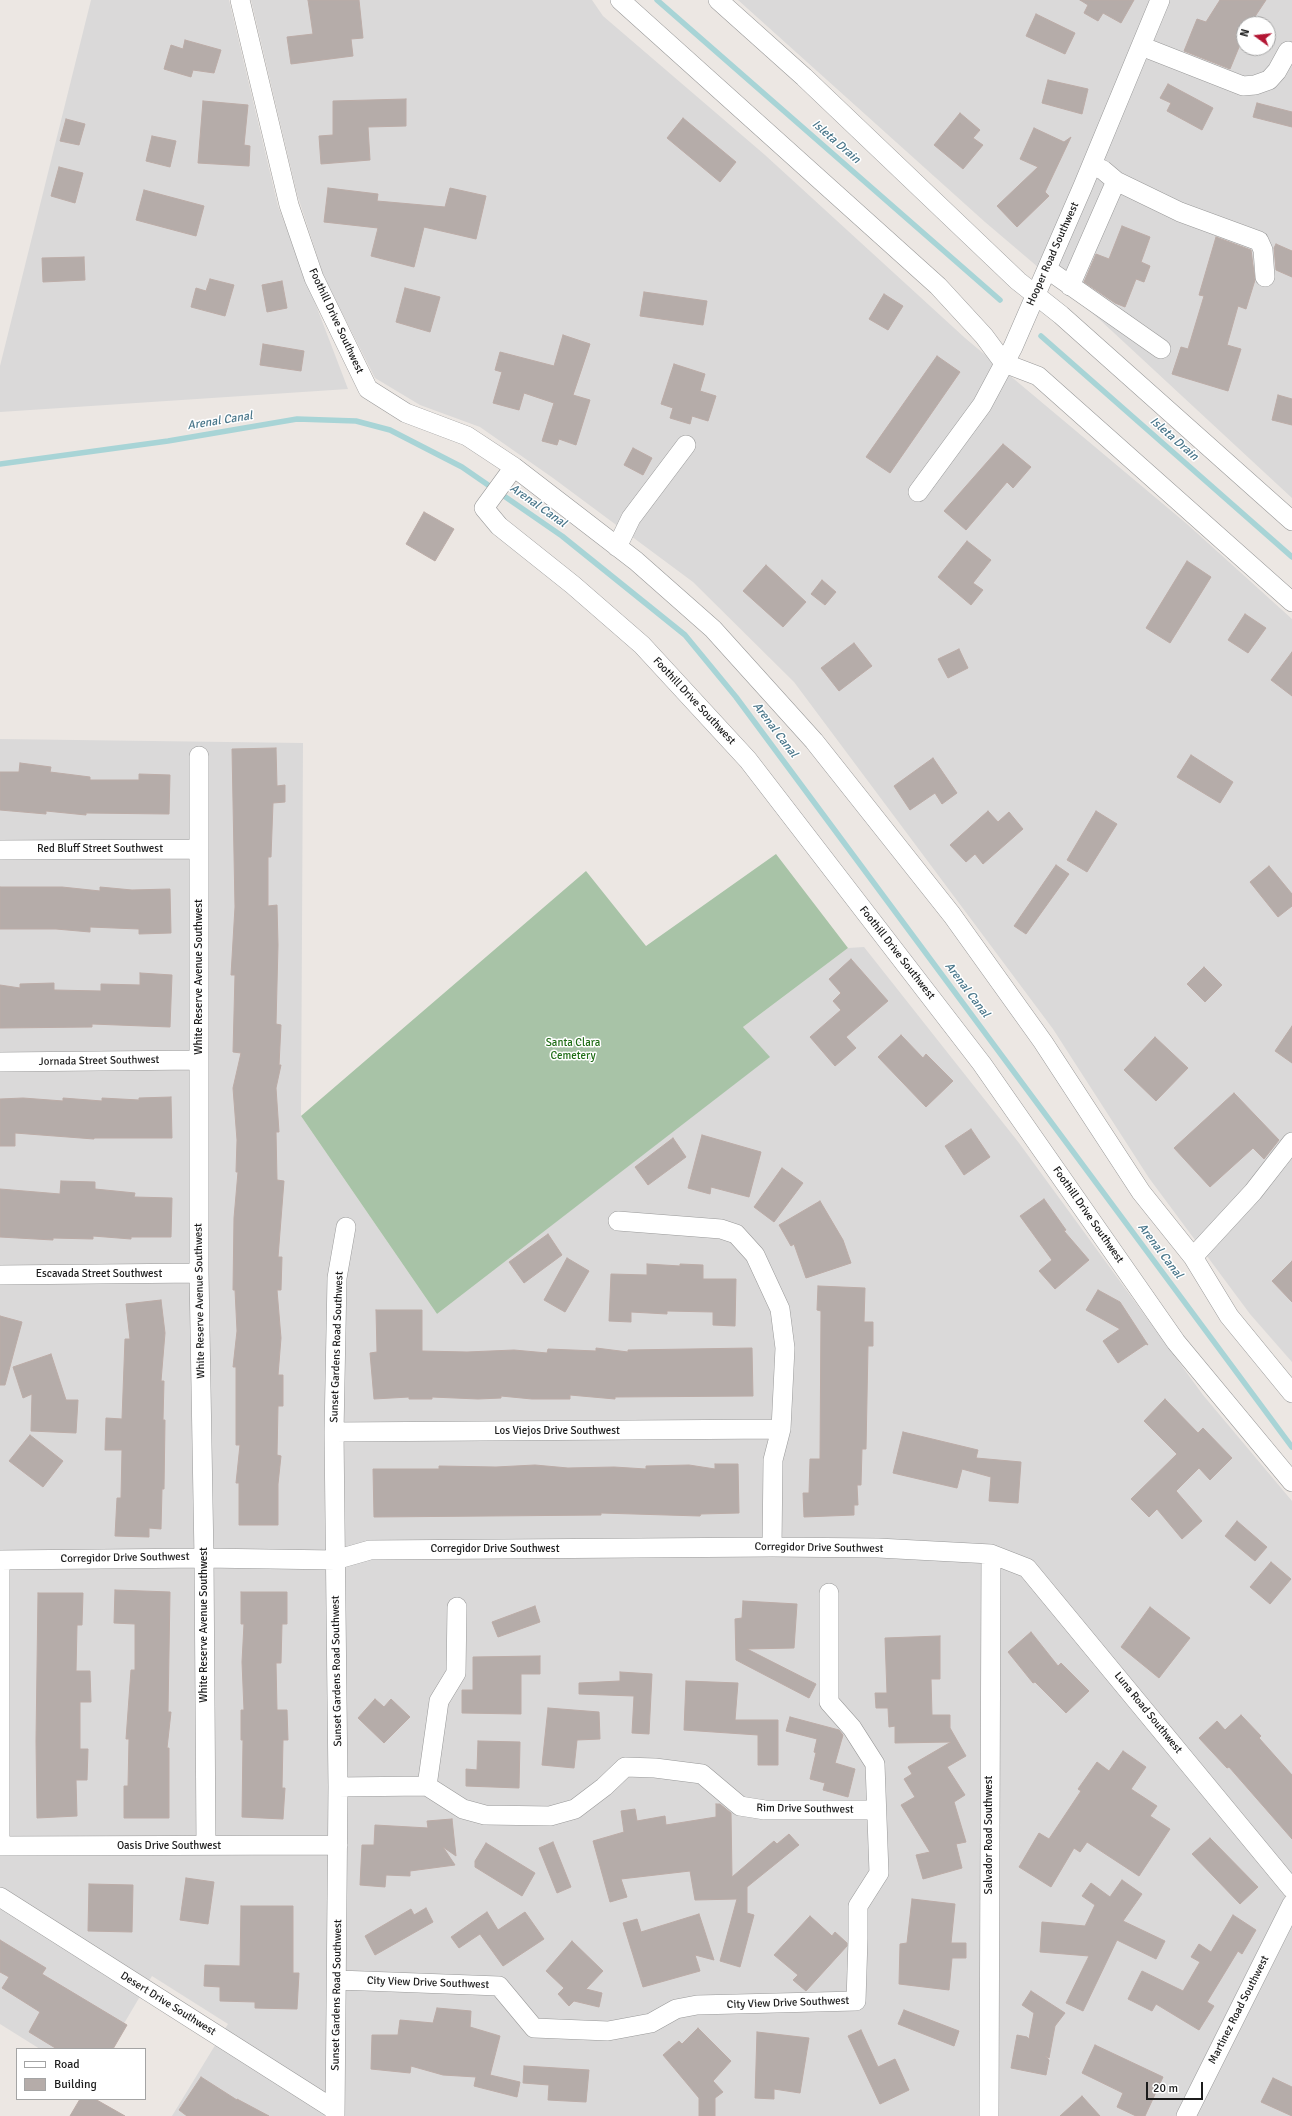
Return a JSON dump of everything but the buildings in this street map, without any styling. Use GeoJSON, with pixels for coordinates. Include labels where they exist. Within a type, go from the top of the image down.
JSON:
{"type":"FeatureCollection","features":[{"type":"Feature","properties":{"kind":"street","name":"Foothill Drive Southwest"},"geometry":{"type":"LineString","coordinates":[[240,0],[290,205],[306,256],[314,278],[368,389],[406,413],[467,436],[511,471],[617,547],[713,629],[814,742],[952,915],[1043,1042],[1141,1192],[1193,1257],[1229,1316],[1292,1393]]}},
{"type":"Feature","properties":{"kind":"street"},"geometry":{"type":"LineString","coordinates":[[620,0],[938,286],[984,336],[1004,363],[1038,376],[1292,602]]}},
{"type":"Feature","properties":{"kind":"street"},"geometry":{"type":"LineString","coordinates":[[718,0],[804,77],[998,263],[1061,315],[1292,521]]}},
{"type":"Feature","properties":{"kind":"street","name":"Hooper Road Southwest"},"geometry":{"type":"LineString","coordinates":[[918,492],[982,405],[1004,363],[1036,295],[1092,165],[1160,0]]}},
{"type":"Feature","properties":{"kind":"street"},"geometry":{"type":"LineString","coordinates":[[1141,46],[1243,86],[1255,85],[1269,80],[1277,71],[1288,51]]}},
{"type":"Feature","properties":{"kind":"street"},"geometry":{"type":"LineString","coordinates":[[1092,165],[1103,170],[1116,181],[1180,212],[1259,240],[1263,250],[1264,277]]}},
{"type":"Feature","properties":{"kind":"street"},"geometry":{"type":"LineString","coordinates":[[1070,286],[1116,181]]}},
{"type":"Feature","properties":{"kind":"street"},"geometry":{"type":"LineString","coordinates":[[1047,269],[1161,349]]}},
{"type":"Feature","properties":{"kind":"street"},"geometry":{"type":"LineString","coordinates":[[617,547],[631,518],[686,445]]}},
{"type":"Feature","properties":{"kind":"street","name":"Foothill Drive Southwest"},"geometry":{"type":"LineString","coordinates":[[511,471],[484,508],[499,526],[574,585],[642,645],[748,760],[982,1064],[1176,1342],[1292,1482]]}},
{"type":"Feature","properties":{"kind":"street","name":"White Reserve Avenue Southwest"},"geometry":{"type":"LineString","coordinates":[[200,756],[198,1060],[199,1273],[204,1558],[206,1845]]}},
{"type":"Feature","properties":{"kind":"street","name":"Red Bluff Street Southwest"},"geometry":{"type":"LineString","coordinates":[[0,850],[199,849]]}},
{"type":"Feature","properties":{"kind":"street","name":"Jornada Street Southwest"},"geometry":{"type":"LineString","coordinates":[[0,1062],[198,1060]]}},
{"type":"Feature","properties":{"kind":"street"},"geometry":{"type":"LineString","coordinates":[[1193,1257],[1253,1192],[1292,1142]]}},
{"type":"Feature","properties":{"kind":"street"},"geometry":{"type":"LineString","coordinates":[[618,1221],[721,1228],[736,1234],[754,1255],[780,1309],[785,1348],[780,1430],[773,1460],[772,1547]]}},
{"type":"Feature","properties":{"kind":"street","name":"Sunset Gardens Road Southwest"},"geometry":{"type":"LineString","coordinates":[[335,2113],[338,1980],[338,1787],[334,1432],[337,1278],[346,1227]]}},
{"type":"Feature","properties":{"kind":"street","name":"Escavada Street Southwest"},"geometry":{"type":"LineString","coordinates":[[0,1275],[199,1273]]}},
{"type":"Feature","properties":{"kind":"street","name":"Los Viejos Drive Southwest"},"geometry":{"type":"LineString","coordinates":[[334,1432],[780,1430]]}},
{"type":"Feature","properties":{"kind":"street","name":"Corregidor Drive Southwest"},"geometry":{"type":"LineString","coordinates":[[0,1560],[204,1558],[335,1560],[370,1550],[772,1547],[878,1548],[991,1554]]}},
{"type":"Feature","properties":{"kind":"street","name":"Luna Road Southwest"},"geometry":{"type":"LineString","coordinates":[[991,1554],[1027,1568],[1292,1889]]}},
{"type":"Feature","properties":{"kind":"street","name":"Salvador Road Southwest"},"geometry":{"type":"LineString","coordinates":[[989,2116],[991,1554]]}},
{"type":"Feature","properties":{"kind":"street"},"geometry":{"type":"LineString","coordinates":[[0,1560],[0,1846]]}},
{"type":"Feature","properties":{"kind":"street","name":"City View Drive Southwest"},"geometry":{"type":"LineString","coordinates":[[338,1980],[499,1986],[534,2028],[608,2031],[651,2023],[676,2009],[697,2005],[856,2001],[858,1906],[879,1873],[875,1764],[852,1728],[829,1702],[829,1592]]}},
{"type":"Feature","properties":{"kind":"street"},"geometry":{"type":"LineString","coordinates":[[338,1787],[426,1786],[439,1701],[456,1673],[457,1607]]}},
{"type":"Feature","properties":{"kind":"street","name":"Rim Drive Southwest"},"geometry":{"type":"LineString","coordinates":[[426,1786],[463,1809],[485,1815],[550,1816],[575,1809],[604,1787],[625,1766],[702,1774],[740,1806],[765,1810],[876,1810]]}},
{"type":"Feature","properties":{"kind":"street","name":"Oasis Drive Southwest"},"geometry":{"type":"LineString","coordinates":[[0,1846],[338,1845]]}},
{"type":"Feature","properties":{"kind":"street","name":"Desert Drive Southwest"},"geometry":{"type":"LineString","coordinates":[[0,1897],[335,2113]]}},
{"type":"Feature","properties":{"kind":"street","name":"Martinez Road Southwest"},"geometry":{"type":"LineString","coordinates":[[1186,2116],[1292,1904]]}},
{"type":"Feature","properties":{"kind":"shaded area"},"geometry":{"type":"Polygon","coordinates":[[[91,0],[229,0],[278,206],[348,389],[0,412],[0,366],[91,0]]]}},
{"type":"Feature","properties":{"kind":"shaded area"},"geometry":{"type":"Polygon","coordinates":[[[251,0],[592,0],[603,16],[765,155],[965,338],[1187,524],[1292,619],[1292,1362],[1250,1314],[1149,1178],[1053,1029],[794,682],[693,582],[553,478],[480,427],[420,405],[375,378],[324,277],[297,194],[251,0]]]}},
{"type":"Feature","properties":{"kind":"shaded area"},"geometry":{"type":"Polygon","coordinates":[[[738,0],[1292,0],[1292,498],[1099,319],[985,222],[738,0]]]}},
{"type":"Feature","properties":{"kind":"shaded area"},"geometry":{"type":"Polygon","coordinates":[[[0,739],[303,743],[301,1116],[437,1314],[769,1057],[743,1027],[848,948],[864,947],[1019,1143],[1203,1395],[1292,1501],[1292,2116],[172,2116],[228,2024],[152,1976],[110,2048],[38,2048],[0,2024],[0,739]]]}},
{"type":"Feature","properties":{"kind":"green space","name":"Santa Clara Cemetery"},"geometry":{"type":"Polygon","coordinates":[[[776,854],[848,948],[743,1027],[770,1057],[437,1314],[301,1116],[586,871],[646,946],[776,854]]]}},
{"type":"Feature","properties":{"kind":"waterway","name":"Isleta Drain"},"geometry":{"type":"LineString","coordinates":[[657,0],[1000,300]]}},
{"type":"Feature","properties":{"kind":"waterway","name":"Isleta Drain"},"geometry":{"type":"LineString","coordinates":[[1041,336],[1292,557]]}},
{"type":"Feature","properties":{"kind":"waterway","name":"Arenal Canal"},"geometry":{"type":"LineString","coordinates":[[0,464],[168,441],[297,419],[356,421],[390,430],[462,467],[562,536],[685,635],[736,697],[1292,1447]]}}]}
